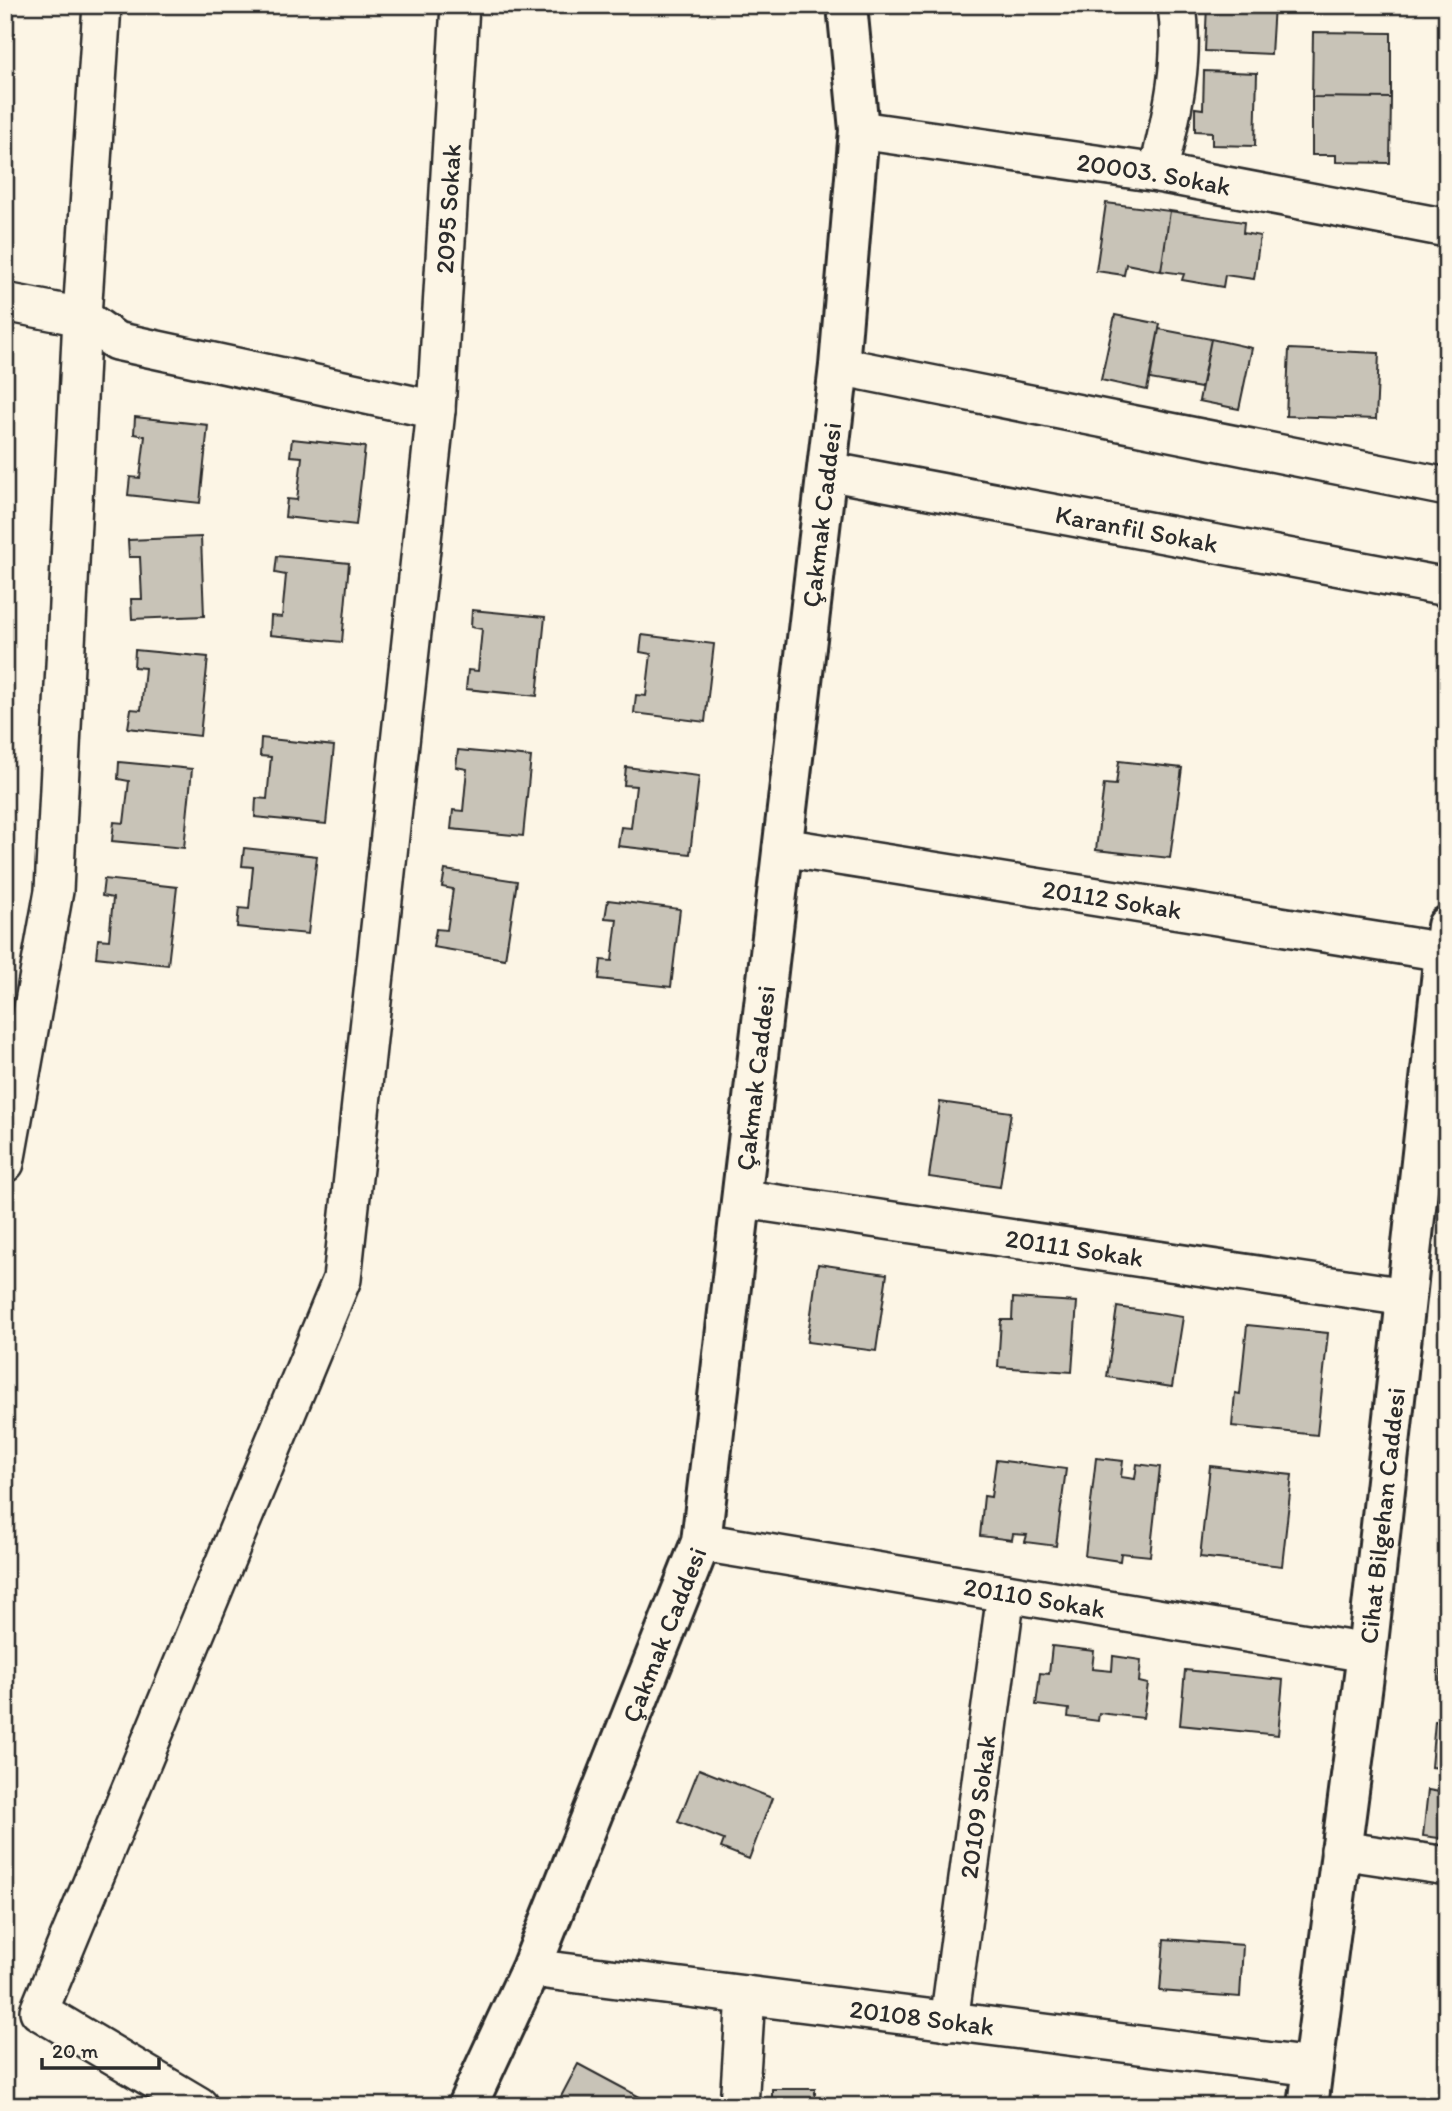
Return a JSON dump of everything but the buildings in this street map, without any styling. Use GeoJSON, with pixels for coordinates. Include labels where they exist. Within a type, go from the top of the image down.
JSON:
{"type":"FeatureCollection","features":[{"type":"Feature","properties":{"kind":"main road","name":"Çakmak Caddesi"},"geometry":{"type":"LineString","coordinates":[[467,2106],[531,1968],[701,1542],[744,1199],[782,847],[839,366],[859,130],[847,5]]}},
{"type":"Feature","properties":{"kind":"main road","name":"Cihat Bilgehan Caddesi"},"geometry":{"type":"LineString","coordinates":[[1308,2106],[1367,1653],[1445,939]]}},
{"type":"Feature","properties":{"kind":"street"},"geometry":{"type":"LineString","coordinates":[[5,1163],[54,891],[82,317],[102,5]]}},
{"type":"Feature","properties":{"kind":"street","name":"2095 Sokak"},"geometry":{"type":"LineString","coordinates":[[199,2106],[39,2011],[342,1279],[436,410],[460,5]]}},
{"type":"Feature","properties":{"kind":"street"},"geometry":{"type":"LineString","coordinates":[[1158,173],[1178,87],[1180,52],[1177,5]]}},
{"type":"Feature","properties":{"kind":"street","name":"20003. Sokak"},"geometry":{"type":"LineString","coordinates":[[859,130],[1158,173],[1447,228]]}},
{"type":"Feature","properties":{"kind":"street"},"geometry":{"type":"LineString","coordinates":[[5,302],[82,317],[116,341],[436,410]]}},
{"type":"Feature","properties":{"kind":"street"},"geometry":{"type":"LineString","coordinates":[[839,366],[1447,487]]}},
{"type":"Feature","properties":{"kind":"street","name":"Karanfil Sokak"},"geometry":{"type":"LineString","coordinates":[[827,471],[1447,587]]}},
{"type":"Feature","properties":{"kind":"street","name":"20112 Sokak"},"geometry":{"type":"LineString","coordinates":[[782,847],[1445,939]]}},
{"type":"Feature","properties":{"kind":"street","name":"20111 Sokak"},"geometry":{"type":"LineString","coordinates":[[744,1199],[1406,1297]]}},
{"type":"Feature","properties":{"kind":"street","name":"20110 Sokak"},"geometry":{"type":"LineString","coordinates":[[701,1542],[1367,1653]]}},
{"type":"Feature","properties":{"kind":"street","name":"20109 Sokak"},"geometry":{"type":"LineString","coordinates":[[949,2022],[1006,1592]]}},
{"type":"Feature","properties":{"kind":"street"},"geometry":{"type":"LineString","coordinates":[[1340,1850],[1447,1866]]}},
{"type":"Feature","properties":{"kind":"street","name":"20108 Sokak"},"geometry":{"type":"LineString","coordinates":[[531,1968],[1313,2067]]}},
{"type":"Feature","properties":{"kind":"street"},"geometry":{"type":"LineString","coordinates":[[735,2099],[746,1995]]}}]}
